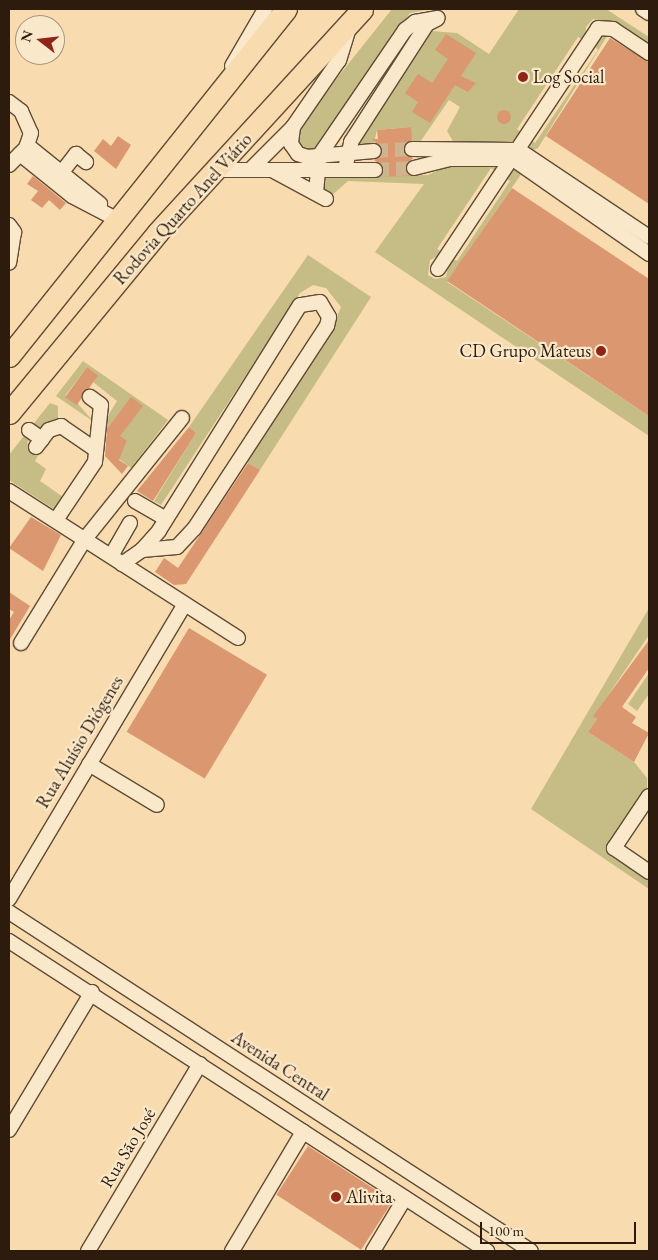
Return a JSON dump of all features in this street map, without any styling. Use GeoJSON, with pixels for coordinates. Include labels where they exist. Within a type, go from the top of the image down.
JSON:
{"type":"FeatureCollection","features":[{"type":"Feature","properties":{"kind":"highway"},"geometry":{"type":"LineString","coordinates":[[9,356],[120,221],[286,9]]}},
{"type":"Feature","properties":{"kind":"highway","name":"Rodovia Quarto Anel Viário"},"geometry":{"type":"LineString","coordinates":[[9,413],[158,232],[218,170],[356,15]]}},
{"type":"Feature","properties":{"kind":"street"},"geometry":{"type":"LineString","coordinates":[[220,94],[265,9]]}},
{"type":"Feature","properties":{"kind":"street"},"geometry":{"type":"LineString","coordinates":[[642,9],[649,13]]}},
{"type":"Feature","properties":{"kind":"street"},"geometry":{"type":"LineString","coordinates":[[251,169],[293,128],[339,60],[356,15]]}},
{"type":"Feature","properties":{"kind":"street"},"geometry":{"type":"LineString","coordinates":[[266,169],[322,196],[319,162],[405,30],[415,22],[438,18],[427,24],[348,153],[345,169]]}},
{"type":"Feature","properties":{"kind":"street"},"geometry":{"type":"LineString","coordinates":[[438,269],[598,28],[613,29],[649,53]]}},
{"type":"Feature","properties":{"kind":"street"},"geometry":{"type":"LineString","coordinates":[[9,102],[21,111],[31,133],[23,149],[9,165]]}},
{"type":"Feature","properties":{"kind":"street"},"geometry":{"type":"LineString","coordinates":[[293,128],[291,144],[298,154],[345,169],[375,170]]}},
{"type":"Feature","properties":{"kind":"street"},"geometry":{"type":"LineString","coordinates":[[23,149],[72,196],[120,221]]}},
{"type":"Feature","properties":{"kind":"street"},"geometry":{"type":"LineString","coordinates":[[23,149],[62,172],[120,221]]}},
{"type":"Feature","properties":{"kind":"street"},"geometry":{"type":"LineString","coordinates":[[412,149],[516,154],[649,237]]}},
{"type":"Feature","properties":{"kind":"street"},"geometry":{"type":"LineString","coordinates":[[218,170],[266,169],[319,162],[348,153],[374,151]]}},
{"type":"Feature","properties":{"kind":"street"},"geometry":{"type":"LineString","coordinates":[[62,172],[76,154],[86,162]]}},
{"type":"Feature","properties":{"kind":"street"},"geometry":{"type":"LineString","coordinates":[[414,168],[451,159],[516,154],[649,254]]}},
{"type":"Feature","properties":{"kind":"street"},"geometry":{"type":"LineString","coordinates":[[9,225],[14,232],[9,263]]}},
{"type":"Feature","properties":{"kind":"street"},"geometry":{"type":"LineString","coordinates":[[116,560],[142,550],[177,547],[194,529],[327,326],[330,317],[320,302],[300,305],[165,518],[142,550]]}},
{"type":"Feature","properties":{"kind":"street"},"geometry":{"type":"LineString","coordinates":[[56,520],[95,462],[101,405],[90,397]]}},
{"type":"Feature","properties":{"kind":"street"},"geometry":{"type":"LineString","coordinates":[[21,643],[85,539],[182,418]]}},
{"type":"Feature","properties":{"kind":"street"},"geometry":{"type":"LineString","coordinates":[[29,430],[39,443],[49,430],[61,426],[96,450]]}},
{"type":"Feature","properties":{"kind":"street"},"geometry":{"type":"LineString","coordinates":[[9,491],[238,638]]}},
{"type":"Feature","properties":{"kind":"street"},"geometry":{"type":"LineString","coordinates":[[135,501],[165,518]]}},
{"type":"Feature","properties":{"kind":"street"},"geometry":{"type":"LineString","coordinates":[[116,560],[130,523]]}},
{"type":"Feature","properties":{"kind":"street","name":"Rua Aluísio Diógenes"},"geometry":{"type":"LineString","coordinates":[[9,899],[184,605]]}},
{"type":"Feature","properties":{"kind":"street"},"geometry":{"type":"LineString","coordinates":[[89,764],[157,805]]}},
{"type":"Feature","properties":{"kind":"street"},"geometry":{"type":"LineString","coordinates":[[649,796],[614,848],[649,872]]}},
{"type":"Feature","properties":{"kind":"street","name":"Avenida Central"},"geometry":{"type":"LineString","coordinates":[[9,912],[530,1251]]}},
{"type":"Feature","properties":{"kind":"street"},"geometry":{"type":"LineString","coordinates":[[9,941],[92,992],[303,1132],[488,1251]]}},
{"type":"Feature","properties":{"kind":"street"},"geometry":{"type":"LineString","coordinates":[[9,1130],[92,992]]}},
{"type":"Feature","properties":{"kind":"street","name":"Rua São José"},"geometry":{"type":"LineString","coordinates":[[88,1251],[200,1064]]}},
{"type":"Feature","properties":{"kind":"street"},"geometry":{"type":"LineString","coordinates":[[232,1251],[303,1132]]}},
{"type":"Feature","properties":{"kind":"street"},"geometry":{"type":"LineString","coordinates":[[373,1251],[405,1198]]}},
{"type":"Feature","properties":{"kind":"shaded area"},"geometry":{"type":"Polygon","coordinates":[[[392,9],[431,9],[410,13],[320,149],[306,152],[297,144],[298,127],[392,9]]]}},
{"type":"Feature","properties":{"kind":"shaded area"},"geometry":{"type":"Polygon","coordinates":[[[519,9],[606,9],[649,37],[649,46],[607,22],[593,19],[586,27],[585,41],[578,37],[517,129],[524,135],[517,141],[454,143],[447,131],[460,107],[449,100],[418,145],[412,145],[410,127],[377,130],[373,148],[357,147],[432,31],[457,33],[489,54],[519,9]]]}},
{"type":"Feature","properties":{"kind":"shaded area"},"geometry":{"type":"Polygon","coordinates":[[[609,33],[538,148],[531,151],[529,139],[535,143],[598,50],[593,44],[609,33]]]}},
{"type":"Feature","properties":{"kind":"shaded area"},"geometry":{"type":"Polygon","coordinates":[[[500,163],[498,173],[491,168],[437,249],[444,253],[430,260],[428,275],[435,279],[446,277],[450,257],[457,261],[510,181],[504,177],[513,167],[522,173],[447,282],[649,416],[649,436],[375,252],[424,184],[348,181],[330,197],[320,185],[331,173],[362,177],[428,175],[452,164],[500,163]]]}},
{"type":"Feature","properties":{"kind":"shaded area"},"geometry":{"type":"Polygon","coordinates":[[[308,255],[371,297],[260,470],[246,462],[334,324],[341,307],[326,288],[313,285],[300,293],[161,505],[154,501],[196,433],[189,427],[308,255]]]}},
{"type":"Feature","properties":{"kind":"shaded area"},"geometry":{"type":"Polygon","coordinates":[[[83,361],[168,420],[131,468],[119,459],[127,441],[102,426],[117,401],[93,382],[98,375],[87,367],[65,396],[77,403],[94,422],[56,396],[83,361]]]}},
{"type":"Feature","properties":{"kind":"shaded area"},"geometry":{"type":"Polygon","coordinates":[[[50,403],[58,406],[58,421],[40,431],[31,427],[50,403]]]}},
{"type":"Feature","properties":{"kind":"shaded area"},"geometry":{"type":"Polygon","coordinates":[[[27,432],[31,437],[27,443],[40,452],[35,461],[46,469],[40,481],[66,499],[57,511],[9,480],[9,455],[27,432]]]}},
{"type":"Feature","properties":{"kind":"shaded area"},"geometry":{"type":"Polygon","coordinates":[[[649,608],[649,635],[594,716],[597,719],[588,732],[634,762],[647,778],[647,788],[614,841],[615,857],[649,880],[649,889],[531,809],[649,608]]]}},
{"type":"Feature","properties":{"kind":"shaded area"},"geometry":{"type":"Polygon","coordinates":[[[649,673],[649,694],[637,711],[628,704],[649,673]]]}},
{"type":"Feature","properties":{"kind":"building"},"geometry":{"type":"Polygon","coordinates":[[[446,34],[476,53],[461,76],[476,83],[468,92],[455,85],[430,123],[412,112],[418,102],[405,93],[418,74],[432,83],[448,59],[435,50],[446,34]]]}},
{"type":"Feature","properties":{"kind":"building"},"geometry":{"type":"Polygon","coordinates":[[[610,38],[649,62],[649,204],[546,136],[610,38]]]}},
{"type":"Feature","properties":{"kind":"building"},"geometry":{"type":"Polygon","coordinates":[[[501,110],[507,110],[511,117],[507,124],[501,124],[497,120],[497,114],[501,110]]]}},
{"type":"Feature","properties":{"kind":"building"},"geometry":{"type":"Polygon","coordinates":[[[411,127],[412,140],[403,149],[413,158],[406,166],[410,176],[380,177],[383,166],[374,160],[383,150],[372,139],[378,139],[377,130],[411,127]]]}},
{"type":"Feature","properties":{"kind":"building"},"geometry":{"type":"Polygon","coordinates":[[[118,136],[131,145],[116,169],[94,151],[103,139],[111,146],[118,136]]]}},
{"type":"Feature","properties":{"kind":"building"},"geometry":{"type":"Polygon","coordinates":[[[33,176],[66,203],[60,210],[49,200],[42,208],[31,200],[38,191],[27,184],[33,176]]]}},
{"type":"Feature","properties":{"kind":"building","name":"CD Grupo Mateus"},"geometry":{"type":"Polygon","coordinates":[[[512,188],[649,279],[649,416],[447,281],[512,188]]]}},
{"type":"Feature","properties":{"kind":"building"},"geometry":{"type":"Polygon","coordinates":[[[87,367],[98,375],[77,405],[65,397],[87,367]]]}},
{"type":"Feature","properties":{"kind":"building"},"geometry":{"type":"Polygon","coordinates":[[[131,397],[143,406],[120,436],[127,441],[119,460],[128,466],[122,474],[105,456],[107,429],[131,397]]]}},
{"type":"Feature","properties":{"kind":"building"},"geometry":{"type":"Polygon","coordinates":[[[189,427],[196,433],[153,501],[137,491],[189,427]]]}},
{"type":"Feature","properties":{"kind":"building"},"geometry":{"type":"Polygon","coordinates":[[[248,463],[260,470],[186,584],[174,585],[155,572],[164,558],[178,568],[248,463]]]}},
{"type":"Feature","properties":{"kind":"building"},"geometry":{"type":"Polygon","coordinates":[[[31,517],[61,535],[43,571],[9,548],[31,517]]]}},
{"type":"Feature","properties":{"kind":"building"},"geometry":{"type":"Polygon","coordinates":[[[9,592],[30,606],[9,641],[9,620],[14,612],[9,609],[9,592]]]}},
{"type":"Feature","properties":{"kind":"building"},"geometry":{"type":"Polygon","coordinates":[[[189,628],[267,675],[205,779],[127,732],[189,628]]]}},
{"type":"Feature","properties":{"kind":"building"},"geometry":{"type":"Polygon","coordinates":[[[649,640],[649,668],[622,707],[636,717],[632,723],[649,733],[634,762],[588,732],[597,719],[593,716],[649,640]]]}},
{"type":"Feature","properties":{"kind":"building","name":"Alivita"},"geometry":{"type":"Polygon","coordinates":[[[308,1146],[393,1201],[361,1250],[276,1195],[308,1146]]]}},
{"type":"Feature","properties":{"kind":"tunnel"},"geometry":{"type":"LineString","coordinates":[[374,151],[412,149]]}},
{"type":"Feature","properties":{"kind":"tunnel"},"geometry":{"type":"LineString","coordinates":[[375,170],[414,168]]}},
{"type":"Feature","properties":{"kind":"place","name":"Log Social"},"geometry":{"type":"Point","coordinates":[523,77]}},
{"type":"Feature","properties":{"kind":"place","name":"CD Grupo Mateus"},"geometry":{"type":"Point","coordinates":[601,351]}},
{"type":"Feature","properties":{"kind":"place","name":"Alivita"},"geometry":{"type":"Point","coordinates":[336,1197]}}]}
